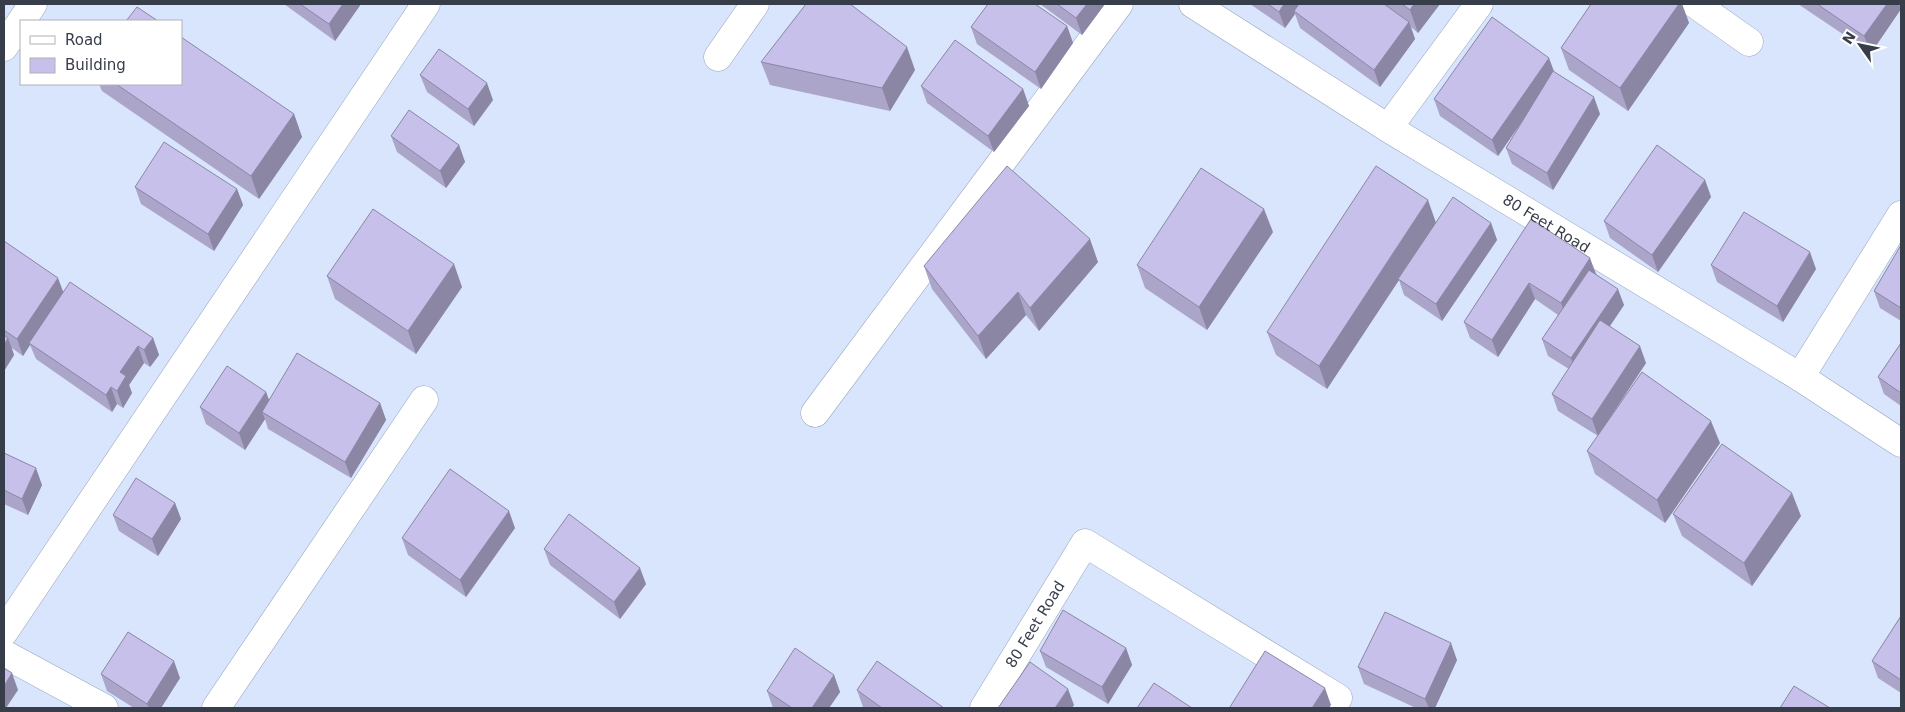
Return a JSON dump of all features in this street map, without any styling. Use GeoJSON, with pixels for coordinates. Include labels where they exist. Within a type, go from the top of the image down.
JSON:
{"type":"FeatureCollection","features":[{"type":"Feature","properties":{"kind":"street"},"geometry":{"type":"LineString","coordinates":[[22,20],[32,4]]}},
{"type":"Feature","properties":{"kind":"street"},"geometry":{"type":"LineString","coordinates":[[4,632],[426,4]]}},
{"type":"Feature","properties":{"kind":"street"},"geometry":{"type":"LineString","coordinates":[[718,58],[755,4]]}},
{"type":"Feature","properties":{"kind":"street"},"geometry":{"type":"LineString","coordinates":[[815,413],[1119,4]]}},
{"type":"Feature","properties":{"kind":"street","name":"80 Feet Road"},"geometry":{"type":"LineString","coordinates":[[1193,4],[1388,128],[1800,377],[1901,443]]}},
{"type":"Feature","properties":{"kind":"street"},"geometry":{"type":"LineString","coordinates":[[1388,128],[1479,4]]}},
{"type":"Feature","properties":{"kind":"street"},"geometry":{"type":"LineString","coordinates":[[1695,4],[1749,42]]}},
{"type":"Feature","properties":{"kind":"street"},"geometry":{"type":"LineString","coordinates":[[4,47],[20,22]]}},
{"type":"Feature","properties":{"kind":"street"},"geometry":{"type":"LineString","coordinates":[[1800,377],[1901,215]]}},
{"type":"Feature","properties":{"kind":"street"},"geometry":{"type":"LineString","coordinates":[[216,708],[424,400]]}},
{"type":"Feature","properties":{"kind":"street","name":"80 Feet Road"},"geometry":{"type":"LineString","coordinates":[[984,708],[1085,542],[1338,698]]}},
{"type":"Feature","properties":{"kind":"street"},"geometry":{"type":"LineString","coordinates":[[4,654],[104,708]]}},
{"type":"Feature","properties":{"kind":"building"},"geometry":{"type":"Polygon","coordinates":[[[300,4],[343,4],[329,24],[300,4]]]}},
{"type":"Feature","properties":{"kind":"building"},"geometry":{"type":"Polygon","coordinates":[[[806,4],[850,4],[907,47],[882,88],[761,62],[806,4]]]}},
{"type":"Feature","properties":{"kind":"building"},"geometry":{"type":"Polygon","coordinates":[[[988,4],[1035,4],[1067,26],[1035,72],[971,27],[988,4]]]}},
{"type":"Feature","properties":{"kind":"building"},"geometry":{"type":"Polygon","coordinates":[[[1057,4],[1087,4],[1076,18],[1057,4]]]}},
{"type":"Feature","properties":{"kind":"building"},"geometry":{"type":"Polygon","coordinates":[[[1268,4],[1284,4],[1279,12],[1268,4]]]}},
{"type":"Feature","properties":{"kind":"building"},"geometry":{"type":"Polygon","coordinates":[[[1299,4],[1384,4],[1409,22],[1374,70],[1294,11],[1299,4]]]}},
{"type":"Feature","properties":{"kind":"building"},"geometry":{"type":"Polygon","coordinates":[[[1402,4],[1414,4],[1410,10],[1402,4]]]}},
{"type":"Feature","properties":{"kind":"building"},"geometry":{"type":"Polygon","coordinates":[[[1591,4],[1679,4],[1620,88],[1561,48],[1591,4]]]}},
{"type":"Feature","properties":{"kind":"building"},"geometry":{"type":"Polygon","coordinates":[[[1817,4],[1887,4],[1864,36],[1817,4]]]}},
{"type":"Feature","properties":{"kind":"building"},"geometry":{"type":"Polygon","coordinates":[[[137,7],[156,20],[127,20],[137,7]]]}},
{"type":"Feature","properties":{"kind":"building"},"geometry":{"type":"Polygon","coordinates":[[[1492,17],[1549,58],[1492,140],[1434,99],[1492,17]]]}},
{"type":"Feature","properties":{"kind":"building"},"geometry":{"type":"Polygon","coordinates":[[[182,38],[294,114],[251,176],[117,85],[182,85],[182,38]]]}},
{"type":"Feature","properties":{"kind":"building"},"geometry":{"type":"Polygon","coordinates":[[[955,40],[1023,89],[988,136],[921,86],[955,40]]]}},
{"type":"Feature","properties":{"kind":"building"},"geometry":{"type":"Polygon","coordinates":[[[439,49],[487,83],[468,109],[420,75],[439,49]]]}},
{"type":"Feature","properties":{"kind":"building"},"geometry":{"type":"Polygon","coordinates":[[[1553,71],[1594,97],[1547,173],[1506,148],[1553,71]]]}},
{"type":"Feature","properties":{"kind":"building"},"geometry":{"type":"Polygon","coordinates":[[[409,110],[459,145],[440,171],[391,136],[409,110]]]}},
{"type":"Feature","properties":{"kind":"building"},"geometry":{"type":"Polygon","coordinates":[[[164,142],[237,189],[208,234],[135,187],[164,142]]]}},
{"type":"Feature","properties":{"kind":"building"},"geometry":{"type":"Polygon","coordinates":[[[1657,145],[1705,180],[1652,255],[1604,221],[1657,145]]]}},
{"type":"Feature","properties":{"kind":"building"},"geometry":{"type":"Polygon","coordinates":[[[1007,166],[1090,239],[1030,308],[1018,292],[978,336],[924,266],[1007,166]]]}},
{"type":"Feature","properties":{"kind":"building"},"geometry":{"type":"Polygon","coordinates":[[[1376,166],[1428,200],[1319,366],[1267,332],[1376,166]]]}},
{"type":"Feature","properties":{"kind":"building"},"geometry":{"type":"Polygon","coordinates":[[[1201,168],[1264,209],[1199,307],[1137,265],[1201,168]]]}},
{"type":"Feature","properties":{"kind":"building"},"geometry":{"type":"Polygon","coordinates":[[[1453,197],[1491,223],[1436,304],[1398,279],[1453,197]]]}},
{"type":"Feature","properties":{"kind":"building"},"geometry":{"type":"Polygon","coordinates":[[[373,209],[454,264],[408,331],[327,276],[373,209]]]}},
{"type":"Feature","properties":{"kind":"building"},"geometry":{"type":"Polygon","coordinates":[[[1744,212],[1810,252],[1777,306],[1711,265],[1744,212]]]}},
{"type":"Feature","properties":{"kind":"building"},"geometry":{"type":"Polygon","coordinates":[[[1531,219],[1590,258],[1561,303],[1529,283],[1492,340],[1464,322],[1531,219]]]}},
{"type":"Feature","properties":{"kind":"building"},"geometry":{"type":"Polygon","coordinates":[[[4,241],[58,278],[17,339],[4,330],[4,241]]]}},
{"type":"Feature","properties":{"kind":"building"},"geometry":{"type":"Polygon","coordinates":[[[1901,245],[1901,308],[1874,291],[1901,245]]]}},
{"type":"Feature","properties":{"kind":"building"},"geometry":{"type":"Polygon","coordinates":[[[1589,270],[1618,289],[1571,358],[1542,339],[1589,270]]]}},
{"type":"Feature","properties":{"kind":"building"},"geometry":{"type":"Polygon","coordinates":[[[70,282],[153,338],[144,350],[138,346],[120,372],[126,376],[117,391],[111,387],[106,395],[29,343],[70,282]]]}},
{"type":"Feature","properties":{"kind":"building"},"geometry":{"type":"Polygon","coordinates":[[[1600,320],[1640,346],[1592,419],[1552,394],[1600,320]]]}},
{"type":"Feature","properties":{"kind":"building"},"geometry":{"type":"Polygon","coordinates":[[[4,335],[8,338],[4,345],[4,335]]]}},
{"type":"Feature","properties":{"kind":"building"},"geometry":{"type":"Polygon","coordinates":[[[1901,343],[1901,393],[1878,377],[1901,343]]]}},
{"type":"Feature","properties":{"kind":"building"},"geometry":{"type":"Polygon","coordinates":[[[297,353],[380,403],[345,462],[262,412],[297,353]]]}},
{"type":"Feature","properties":{"kind":"building"},"geometry":{"type":"Polygon","coordinates":[[[227,366],[266,392],[239,433],[200,407],[227,366]]]}},
{"type":"Feature","properties":{"kind":"building"},"geometry":{"type":"Polygon","coordinates":[[[1642,372],[1711,421],[1657,500],[1587,451],[1642,372]]]}},
{"type":"Feature","properties":{"kind":"building"},"geometry":{"type":"Polygon","coordinates":[[[1722,444],[1792,493],[1744,563],[1673,514],[1722,444]]]}},
{"type":"Feature","properties":{"kind":"building"},"geometry":{"type":"Polygon","coordinates":[[[4,453],[36,468],[22,499],[4,490],[4,453]]]}},
{"type":"Feature","properties":{"kind":"building"},"geometry":{"type":"Polygon","coordinates":[[[450,469],[509,511],[460,580],[402,538],[450,469]]]}},
{"type":"Feature","properties":{"kind":"building"},"geometry":{"type":"Polygon","coordinates":[[[136,478],[175,503],[152,539],[113,515],[136,478]]]}},
{"type":"Feature","properties":{"kind":"building"},"geometry":{"type":"Polygon","coordinates":[[[569,514],[640,568],[614,602],[544,549],[569,514]]]}},
{"type":"Feature","properties":{"kind":"building"},"geometry":{"type":"Polygon","coordinates":[[[1063,610],[1126,648],[1102,687],[1040,651],[1063,610]]]}},
{"type":"Feature","properties":{"kind":"building"},"geometry":{"type":"Polygon","coordinates":[[[1385,612],[1451,643],[1425,699],[1358,667],[1385,612]]]}},
{"type":"Feature","properties":{"kind":"building"},"geometry":{"type":"Polygon","coordinates":[[[1901,616],[1901,680],[1872,661],[1901,616]]]}},
{"type":"Feature","properties":{"kind":"building"},"geometry":{"type":"Polygon","coordinates":[[[128,632],[174,661],[147,704],[101,674],[128,632]]]}},
{"type":"Feature","properties":{"kind":"building"},"geometry":{"type":"Polygon","coordinates":[[[795,648],[834,675],[812,708],[792,708],[767,691],[795,648]]]}},
{"type":"Feature","properties":{"kind":"building"},"geometry":{"type":"Polygon","coordinates":[[[1265,651],[1325,688],[1312,708],[1230,707],[1265,651]]]}},
{"type":"Feature","properties":{"kind":"building"},"geometry":{"type":"Polygon","coordinates":[[[877,661],[944,708],[882,708],[857,690],[877,661]]]}},
{"type":"Feature","properties":{"kind":"building"},"geometry":{"type":"Polygon","coordinates":[[[1030,662],[1068,689],[1055,708],[998,708],[1030,662]]]}},
{"type":"Feature","properties":{"kind":"building"},"geometry":{"type":"Polygon","coordinates":[[[4,668],[12,673],[4,686],[4,668]]]}},
{"type":"Feature","properties":{"kind":"building"},"geometry":{"type":"Polygon","coordinates":[[[1154,683],[1192,708],[1137,708],[1154,683]]]}},
{"type":"Feature","properties":{"kind":"building"},"geometry":{"type":"Polygon","coordinates":[[[1794,686],[1830,708],[1780,708],[1794,686]]]}}]}
